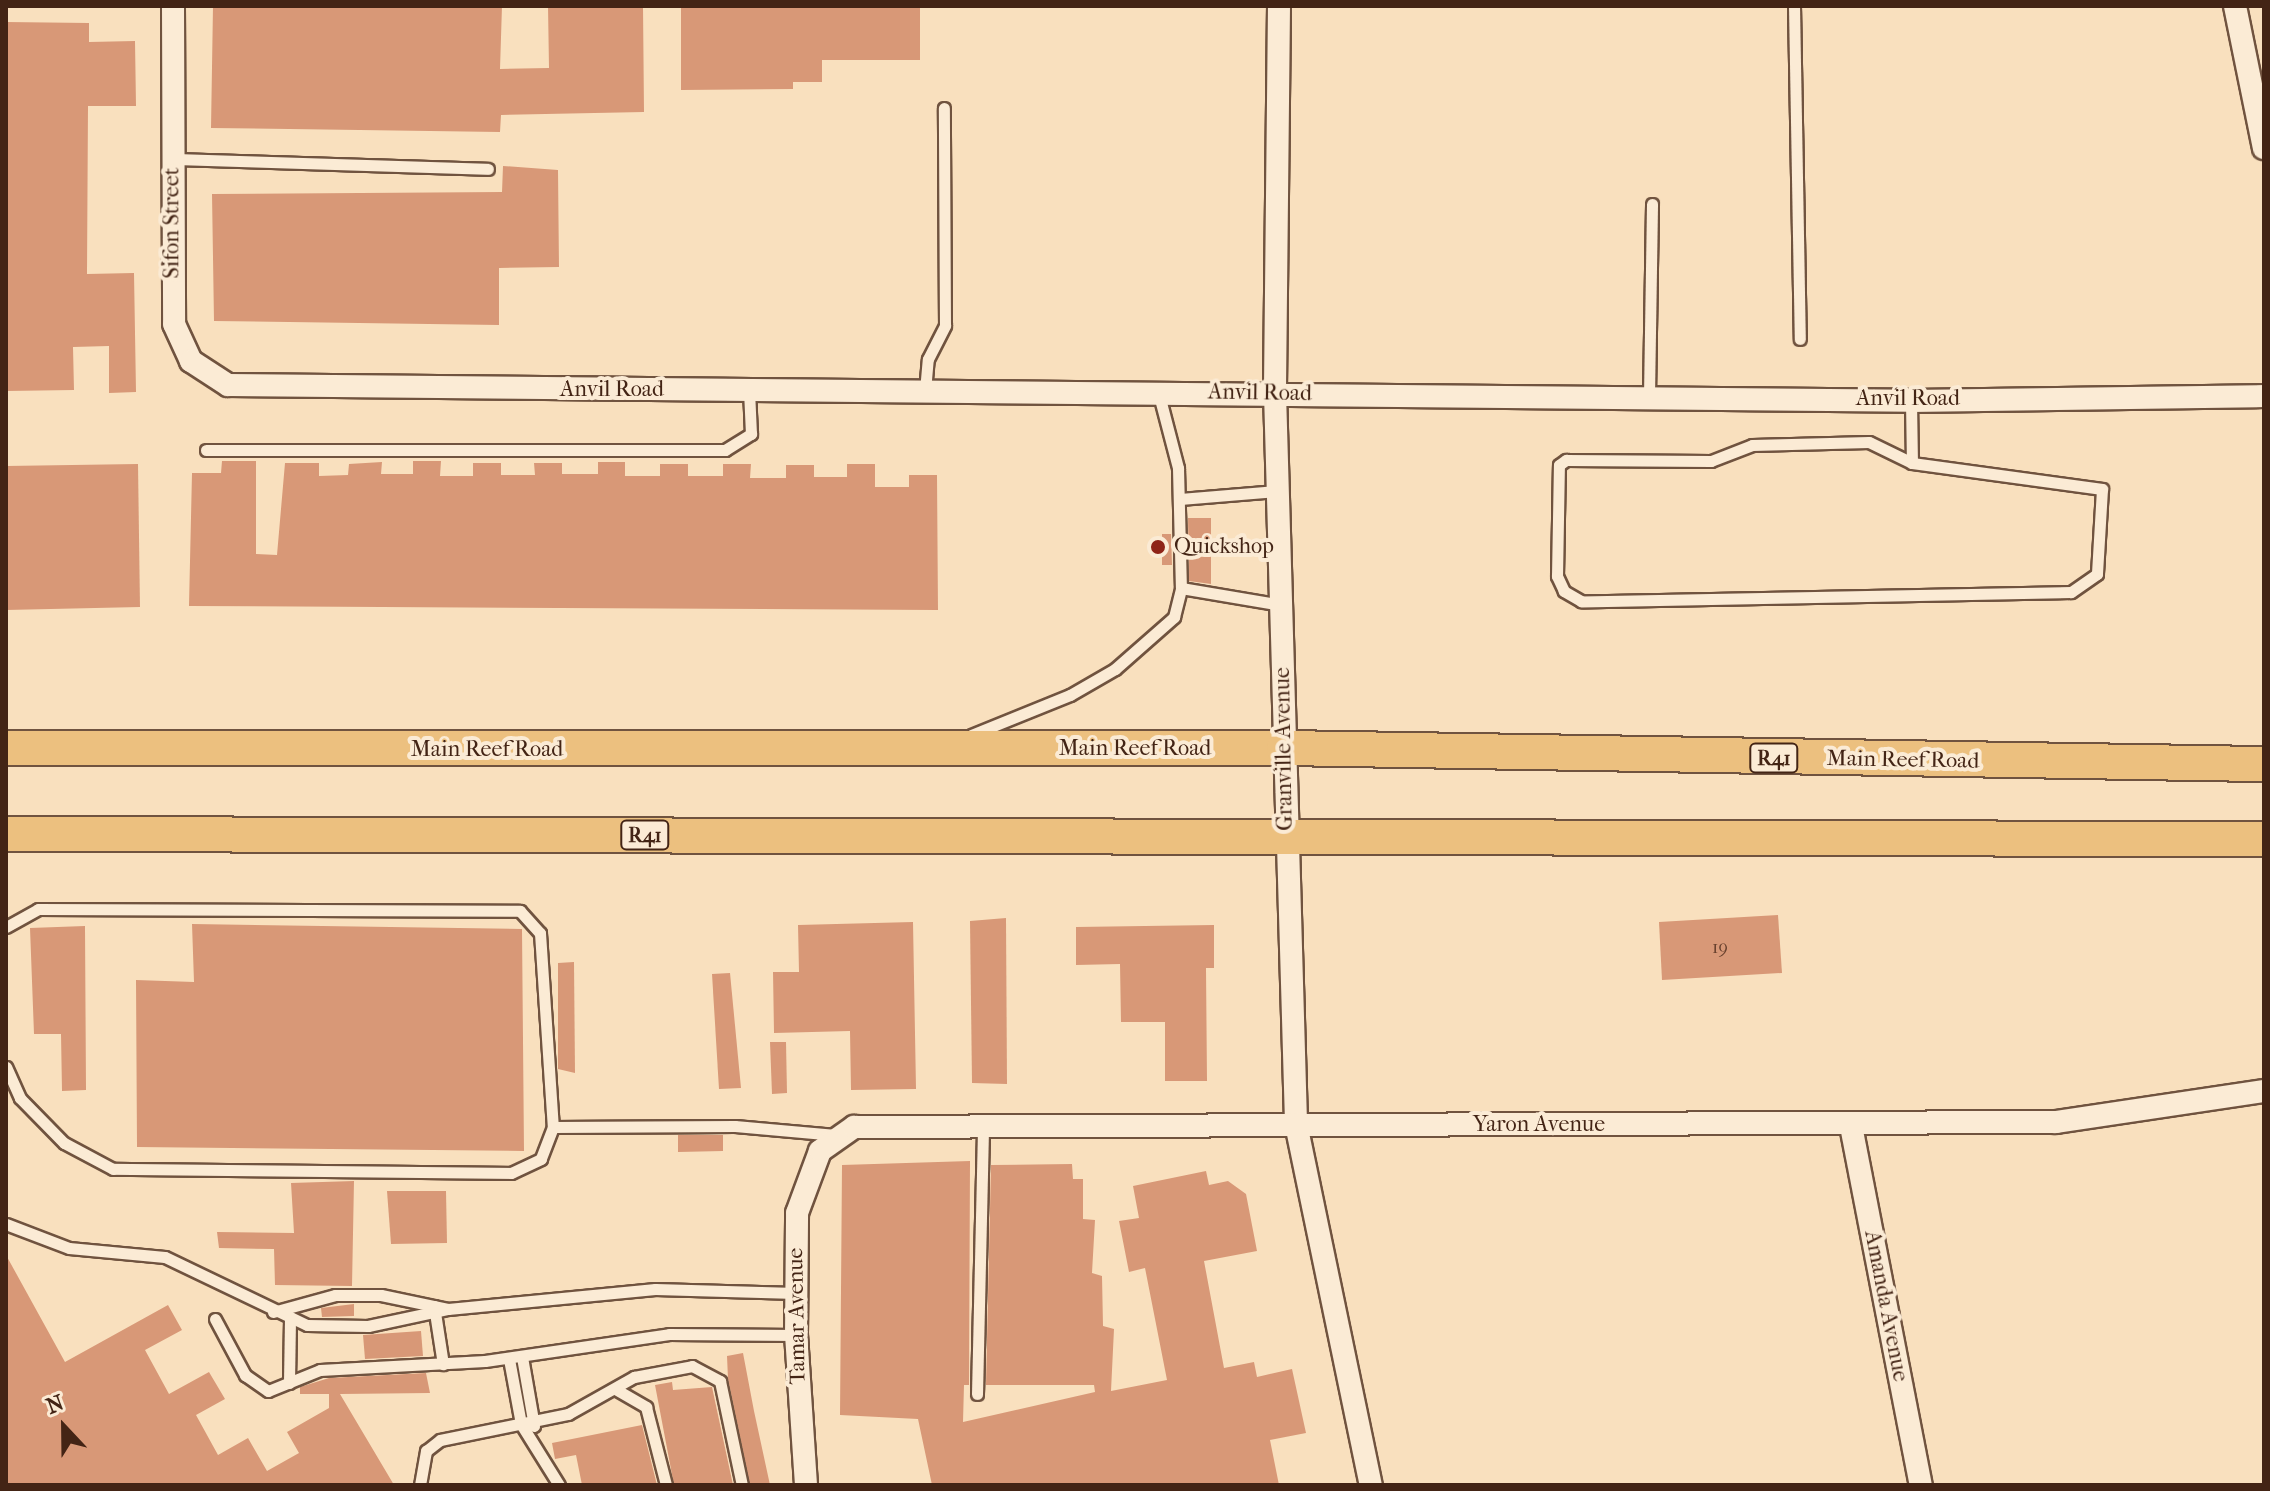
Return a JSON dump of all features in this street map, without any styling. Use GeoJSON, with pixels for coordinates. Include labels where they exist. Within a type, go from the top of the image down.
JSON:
{"type":"FeatureCollection","features":[{"type":"Feature","properties":{"kind":"main road","name":"Main Reef Road"},"geometry":{"type":"LineString","coordinates":[[6,748],[921,752],[1284,748],[2264,764]]}},
{"type":"Feature","properties":{"kind":"main road","name":"R41"},"geometry":{"type":"LineString","coordinates":[[6,834],[2264,839]]}},
{"type":"Feature","properties":{"kind":"street","name":"Sifon Street"},"geometry":{"type":"LineString","coordinates":[[173,6],[172,159],[178,341],[210,378],[257,388]]}},
{"type":"Feature","properties":{"kind":"street","name":"Granville Avenue"},"geometry":{"type":"LineString","coordinates":[[1279,6],[1275,393],[1282,605],[1284,835],[1296,1124],[1371,1485]]}},
{"type":"Feature","properties":{"kind":"street"},"geometry":{"type":"LineString","coordinates":[[2235,6],[2264,148]]}},
{"type":"Feature","properties":{"kind":"street","name":"Anvil Road"},"geometry":{"type":"LineString","coordinates":[[257,388],[1158,391],[1911,401],[2264,396]]}},
{"type":"Feature","properties":{"kind":"street","name":"Yaron Avenue"},"geometry":{"type":"LineString","coordinates":[[828,1143],[870,1124],[1851,1126],[2093,1120],[2264,1091]]}},
{"type":"Feature","properties":{"kind":"street","name":"Amanda Avenue"},"geometry":{"type":"LineString","coordinates":[[1851,1126],[1921,1485]]}},
{"type":"Feature","properties":{"kind":"street","name":"Tamar Avenue"},"geometry":{"type":"LineString","coordinates":[[806,1485],[796,1335],[797,1213],[828,1143]]}},
{"type":"Feature","properties":{"kind":"lane"},"geometry":{"type":"LineString","coordinates":[[1794,6],[1800,339]]}},
{"type":"Feature","properties":{"kind":"lane"},"geometry":{"type":"LineString","coordinates":[[925,391],[928,359],[945,325],[944,108]]}},
{"type":"Feature","properties":{"kind":"lane"},"geometry":{"type":"LineString","coordinates":[[172,159],[488,169]]}},
{"type":"Feature","properties":{"kind":"lane"},"geometry":{"type":"LineString","coordinates":[[1649,396],[1652,204]]}},
{"type":"Feature","properties":{"kind":"lane"},"geometry":{"type":"LineString","coordinates":[[206,450],[725,450],[751,434],[749,390]]}},
{"type":"Feature","properties":{"kind":"lane"},"geometry":{"type":"LineString","coordinates":[[921,752],[1093,683],[1167,626],[1181,588],[1180,499],[1158,391]]}},
{"type":"Feature","properties":{"kind":"lane"},"geometry":{"type":"LineString","coordinates":[[1911,401],[1912,463]]}},
{"type":"Feature","properties":{"kind":"lane"},"geometry":{"type":"LineString","coordinates":[[1869,442],[1912,463],[2102,489],[2097,574],[2071,592],[1581,601],[1564,591],[1557,576],[1559,465],[1566,460],[1711,461],[1752,445],[1869,442]]}},
{"type":"Feature","properties":{"kind":"lane"},"geometry":{"type":"LineString","coordinates":[[1180,499],[1277,491]]}},
{"type":"Feature","properties":{"kind":"lane"},"geometry":{"type":"LineString","coordinates":[[1181,588],[1282,605]]}},
{"type":"Feature","properties":{"kind":"lane"},"geometry":{"type":"LineString","coordinates":[[6,927],[38,909],[520,911],[540,933],[553,1127],[541,1159],[511,1173],[113,1169],[64,1143],[20,1098],[6,1067]]}},
{"type":"Feature","properties":{"kind":"lane"},"geometry":{"type":"LineString","coordinates":[[977,1394],[983,1123]]}},
{"type":"Feature","properties":{"kind":"lane"},"geometry":{"type":"LineString","coordinates":[[553,1127],[735,1126],[828,1143]]}},
{"type":"Feature","properties":{"kind":"lane"},"geometry":{"type":"LineString","coordinates":[[6,1224],[69,1248],[165,1257],[291,1321],[368,1326],[435,1309]]}},
{"type":"Feature","properties":{"kind":"lane"},"geometry":{"type":"LineString","coordinates":[[273,1312],[290,1304],[354,1294],[448,1309],[655,1289],[796,1293]]}},
{"type":"Feature","properties":{"kind":"lane"},"geometry":{"type":"LineString","coordinates":[[289,1383],[290,1304]]}},
{"type":"Feature","properties":{"kind":"lane"},"geometry":{"type":"LineString","coordinates":[[435,1309],[443,1364]]}},
{"type":"Feature","properties":{"kind":"lane"},"geometry":{"type":"LineString","coordinates":[[215,1319],[253,1385],[268,1391],[320,1370],[509,1359],[656,1335],[796,1335]]}},
{"type":"Feature","properties":{"kind":"lane"},"geometry":{"type":"LineString","coordinates":[[522,1357],[537,1420],[530,1434]]}},
{"type":"Feature","properties":{"kind":"lane"},"geometry":{"type":"LineString","coordinates":[[509,1359],[521,1424],[559,1485]]}},
{"type":"Feature","properties":{"kind":"lane"},"geometry":{"type":"LineString","coordinates":[[420,1485],[424,1456],[435,1442],[591,1406],[661,1369],[710,1371],[723,1390],[742,1485]]}},
{"type":"Feature","properties":{"kind":"lane"},"geometry":{"type":"LineString","coordinates":[[617,1390],[646,1407],[666,1485]]}},
{"type":"Feature","properties":{"kind":"building"},"geometry":{"type":"Polygon","coordinates":[[[213,6],[502,6],[500,69],[549,68],[548,6],[643,6],[644,112],[501,115],[500,132],[211,128],[213,6]]]}},
{"type":"Feature","properties":{"kind":"building"},"geometry":{"type":"Polygon","coordinates":[[[681,6],[920,6],[920,60],[822,60],[822,82],[793,82],[793,89],[681,90],[681,6]]]}},
{"type":"Feature","properties":{"kind":"building"},"geometry":{"type":"Polygon","coordinates":[[[6,22],[89,23],[89,42],[135,41],[136,106],[88,106],[87,274],[134,273],[136,392],[109,393],[109,346],[73,347],[74,390],[6,391],[6,22]]]}},
{"type":"Feature","properties":{"kind":"building"},"geometry":{"type":"Polygon","coordinates":[[[503,166],[558,170],[559,267],[499,268],[499,325],[214,321],[212,194],[502,192],[503,166]]]}},
{"type":"Feature","properties":{"kind":"building"},"geometry":{"type":"Polygon","coordinates":[[[222,461],[256,461],[256,554],[277,555],[285,463],[319,463],[319,476],[348,475],[349,464],[382,462],[381,474],[413,474],[413,461],[441,461],[440,476],[473,476],[473,463],[501,463],[501,475],[535,475],[534,463],[562,463],[562,474],[598,474],[598,462],[625,462],[625,476],[660,476],[660,464],[688,464],[688,476],[723,476],[723,464],[751,464],[750,478],[786,478],[786,465],[814,465],[814,477],[847,477],[847,464],[875,464],[875,487],[909,487],[909,475],[937,475],[938,610],[189,606],[192,473],[221,473],[222,461]]]}},
{"type":"Feature","properties":{"kind":"building"},"geometry":{"type":"Polygon","coordinates":[[[138,464],[140,607],[6,610],[6,466],[138,464]]]}},
{"type":"Feature","properties":{"kind":"building"},"geometry":{"type":"Polygon","coordinates":[[[1188,518],[1211,518],[1211,584],[1189,581],[1188,518]]]}},
{"type":"Feature","properties":{"kind":"building"},"geometry":{"type":"Polygon","coordinates":[[[1162,534],[1171,534],[1172,565],[1162,565],[1162,534]]]}},
{"type":"Feature","properties":{"kind":"building"},"geometry":{"type":"Polygon","coordinates":[[[1778,915],[1782,973],[1662,980],[1659,922],[1778,915]]]}},
{"type":"Feature","properties":{"kind":"building"},"geometry":{"type":"Polygon","coordinates":[[[1006,918],[1007,1084],[972,1083],[970,921],[1006,918]]]}},
{"type":"Feature","properties":{"kind":"building"},"geometry":{"type":"Polygon","coordinates":[[[913,922],[916,1089],[851,1090],[850,1031],[774,1033],[773,972],[799,972],[798,925],[913,922]]]}},
{"type":"Feature","properties":{"kind":"building"},"geometry":{"type":"Polygon","coordinates":[[[192,924],[522,929],[524,1151],[137,1147],[136,980],[194,982],[192,924]]]}},
{"type":"Feature","properties":{"kind":"building"},"geometry":{"type":"Polygon","coordinates":[[[1214,925],[1214,968],[1206,968],[1207,1081],[1165,1081],[1165,1022],[1121,1022],[1120,964],[1076,965],[1076,927],[1214,925]]]}},
{"type":"Feature","properties":{"kind":"building"},"geometry":{"type":"Polygon","coordinates":[[[85,926],[86,1090],[62,1091],[61,1034],[34,1034],[30,928],[85,926]]]}},
{"type":"Feature","properties":{"kind":"building"},"geometry":{"type":"Polygon","coordinates":[[[574,962],[575,1073],[558,1069],[558,963],[574,962]]]}},
{"type":"Feature","properties":{"kind":"building"},"geometry":{"type":"Polygon","coordinates":[[[730,973],[741,1088],[719,1089],[712,974],[730,973]]]}},
{"type":"Feature","properties":{"kind":"building"},"geometry":{"type":"Polygon","coordinates":[[[770,1042],[786,1042],[787,1093],[772,1094],[770,1042]]]}},
{"type":"Feature","properties":{"kind":"building"},"geometry":{"type":"Polygon","coordinates":[[[678,1135],[723,1135],[723,1151],[678,1152],[678,1135]]]}},
{"type":"Feature","properties":{"kind":"building"},"geometry":{"type":"Polygon","coordinates":[[[970,1161],[969,1385],[964,1385],[963,1422],[1095,1392],[1094,1385],[986,1385],[991,1165],[1072,1164],[1073,1179],[1083,1179],[1083,1219],[1095,1220],[1092,1273],[1102,1276],[1103,1326],[1114,1329],[1111,1391],[1167,1380],[1145,1268],[1129,1272],[1119,1221],[1139,1218],[1133,1186],[1206,1171],[1209,1185],[1228,1181],[1246,1194],[1257,1251],[1204,1261],[1224,1368],[1254,1362],[1257,1377],[1292,1369],[1306,1433],[1270,1440],[1279,1485],[932,1485],[918,1419],[840,1415],[842,1165],[970,1161]]]}},
{"type":"Feature","properties":{"kind":"building"},"geometry":{"type":"Polygon","coordinates":[[[354,1181],[352,1286],[275,1285],[274,1249],[219,1248],[217,1232],[294,1233],[291,1183],[354,1181]]]}},
{"type":"Feature","properties":{"kind":"building"},"geometry":{"type":"Polygon","coordinates":[[[387,1191],[446,1191],[447,1243],[391,1244],[387,1191]]]}},
{"type":"Feature","properties":{"kind":"building"},"geometry":{"type":"Polygon","coordinates":[[[6,1255],[65,1362],[168,1305],[182,1330],[145,1350],[169,1394],[209,1372],[225,1399],[196,1415],[218,1455],[248,1438],[267,1471],[299,1453],[287,1432],[329,1408],[329,1394],[300,1394],[300,1387],[329,1378],[426,1373],[430,1393],[340,1394],[394,1485],[6,1485],[6,1255]]]}},
{"type":"Feature","properties":{"kind":"building"},"geometry":{"type":"Polygon","coordinates":[[[354,1304],[354,1316],[322,1317],[321,1308],[354,1304]]]}},
{"type":"Feature","properties":{"kind":"building"},"geometry":{"type":"Polygon","coordinates":[[[421,1331],[423,1356],[365,1359],[363,1335],[421,1331]]]}},
{"type":"Feature","properties":{"kind":"building"},"geometry":{"type":"Polygon","coordinates":[[[743,1353],[770,1485],[750,1485],[728,1379],[727,1356],[743,1353]]]}},
{"type":"Feature","properties":{"kind":"building"},"geometry":{"type":"Polygon","coordinates":[[[672,1382],[673,1390],[712,1387],[733,1485],[674,1485],[655,1385],[672,1382]]]}},
{"type":"Feature","properties":{"kind":"building"},"geometry":{"type":"Polygon","coordinates":[[[642,1425],[657,1485],[582,1485],[576,1455],[555,1459],[552,1443],[642,1425]]]}},
{"type":"Feature","properties":{"kind":"place","name":"Quickshop"},"geometry":{"type":"Point","coordinates":[1158,547]}}]}
